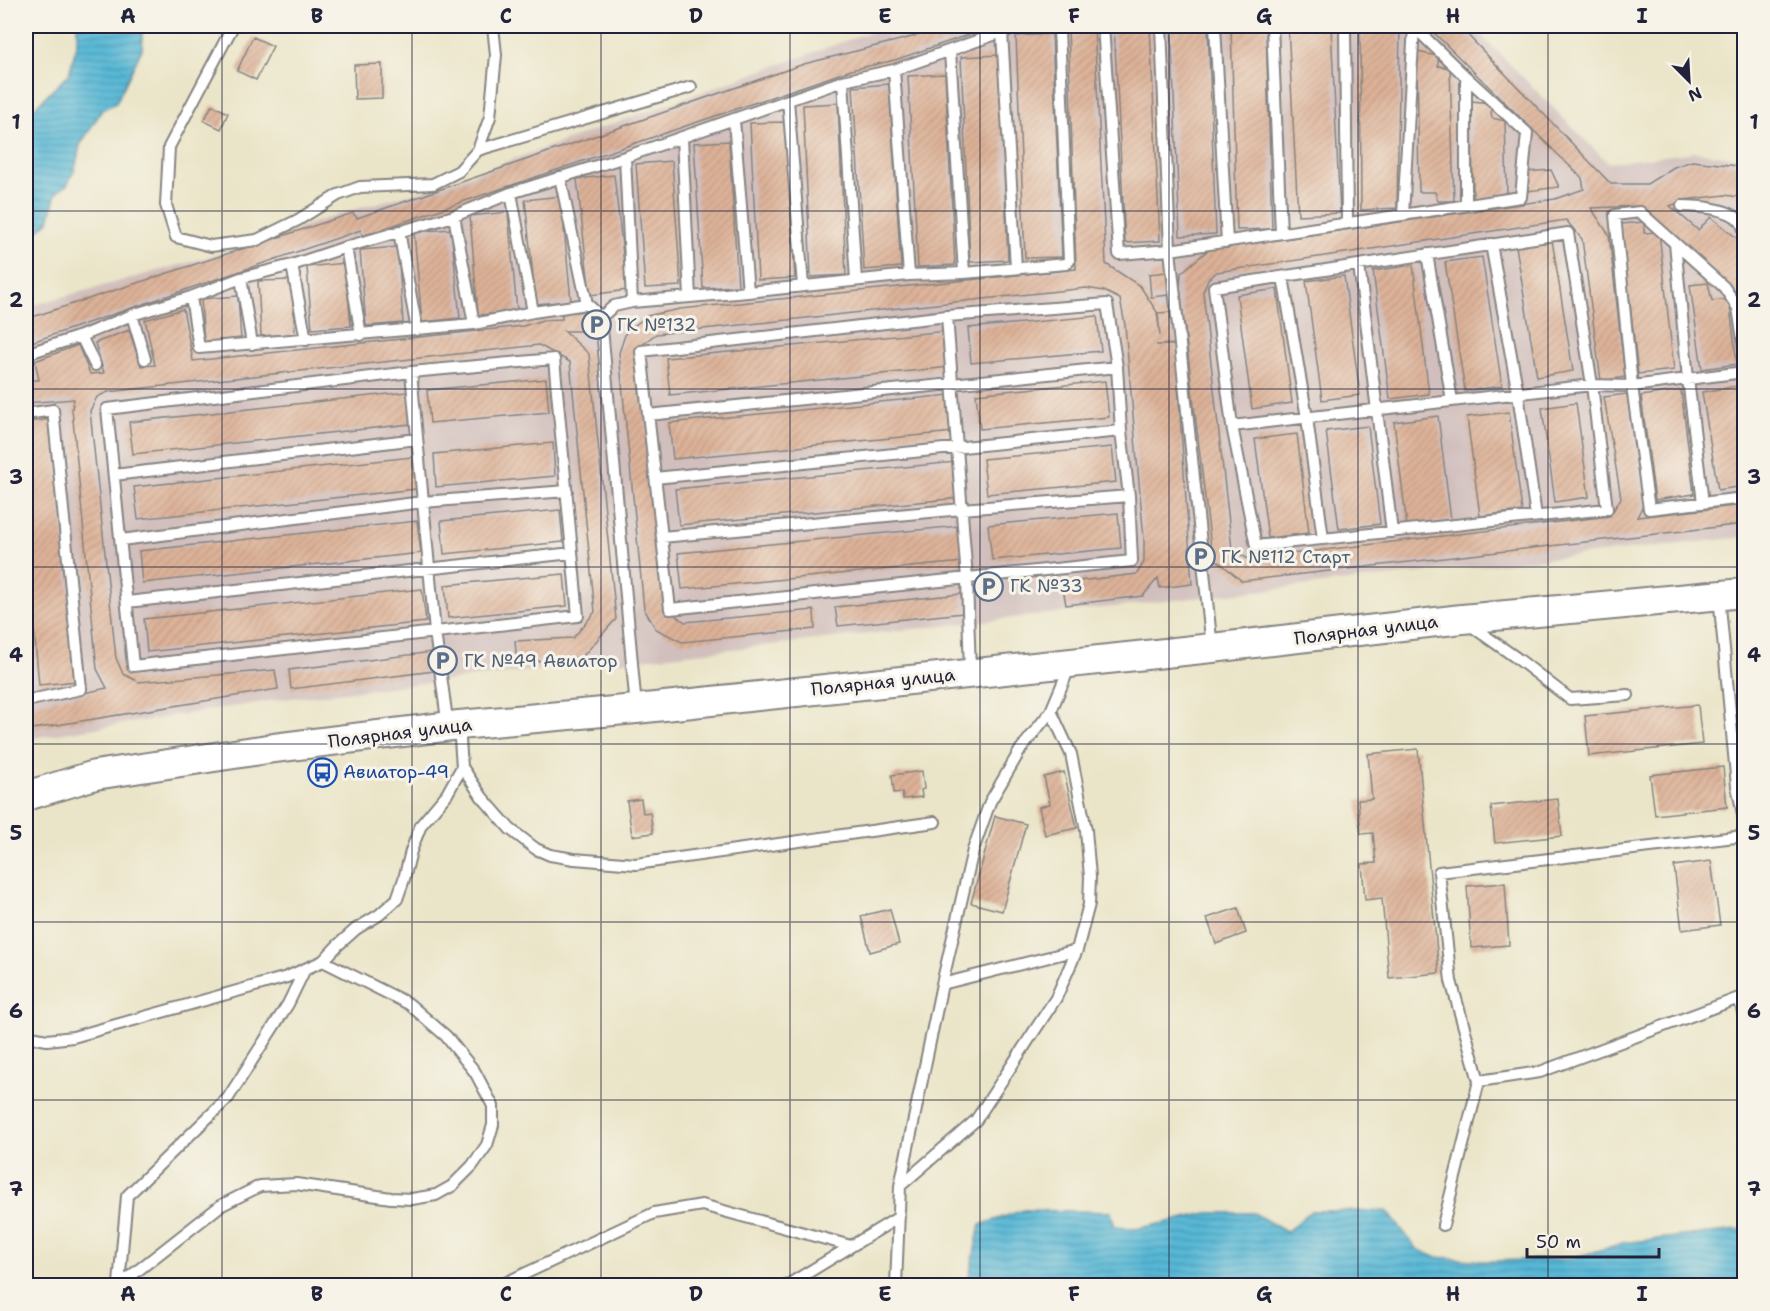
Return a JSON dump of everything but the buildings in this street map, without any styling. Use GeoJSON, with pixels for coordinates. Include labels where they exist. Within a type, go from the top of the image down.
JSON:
{"type":"FeatureCollection","features":[{"type":"Feature","properties":{"kind":"main road","name":"Полярная улица"},"geometry":{"type":"LineString","coordinates":[[26,796],[95,775],[274,748],[454,727],[1212,648],[1462,619],[1731,594]]}},
{"type":"Feature","properties":{"kind":"lane"},"geometry":{"type":"LineString","coordinates":[[233,26],[169,147],[166,205],[176,237],[211,246],[257,240],[298,220],[338,195],[360,187],[433,184],[459,171],[478,150],[490,117],[496,55],[493,26]]}},
{"type":"Feature","properties":{"kind":"lane"},"geometry":{"type":"LineString","coordinates":[[26,354],[241,278],[454,216],[511,193],[682,138],[843,81],[894,70],[1002,32],[1027,26]]}},
{"type":"Feature","properties":{"kind":"lane"},"geometry":{"type":"LineString","coordinates":[[601,317],[614,306],[632,302],[909,275],[964,273],[1066,264],[1069,261],[1059,30],[1055,26]]}},
{"type":"Feature","properties":{"kind":"lane"},"geometry":{"type":"LineString","coordinates":[[1103,26],[1119,254],[1227,242],[1521,197],[1527,133],[1413,26]]}},
{"type":"Feature","properties":{"kind":"lane"},"geometry":{"type":"LineString","coordinates":[[1161,26],[1170,250],[1212,648]]}},
{"type":"Feature","properties":{"kind":"lane"},"geometry":{"type":"LineString","coordinates":[[1215,26],[1227,242]]}},
{"type":"Feature","properties":{"kind":"lane"},"geometry":{"type":"LineString","coordinates":[[1272,26],[1281,233]]}},
{"type":"Feature","properties":{"kind":"lane"},"geometry":{"type":"LineString","coordinates":[[1345,26],[1347,223]]}},
{"type":"Feature","properties":{"kind":"lane"},"geometry":{"type":"LineString","coordinates":[[1403,215],[1413,26]]}},
{"type":"Feature","properties":{"kind":"lane"},"geometry":{"type":"LineString","coordinates":[[1002,32],[1016,268]]}},
{"type":"Feature","properties":{"kind":"lane"},"geometry":{"type":"LineString","coordinates":[[950,51],[964,273]]}},
{"type":"Feature","properties":{"kind":"lane"},"geometry":{"type":"LineString","coordinates":[[894,70],[909,275]]}},
{"type":"Feature","properties":{"kind":"lane"},"geometry":{"type":"LineString","coordinates":[[1466,77],[1466,205]]}},
{"type":"Feature","properties":{"kind":"lane"},"geometry":{"type":"LineString","coordinates":[[843,81],[856,280]]}},
{"type":"Feature","properties":{"kind":"lane"},"geometry":{"type":"LineString","coordinates":[[478,150],[691,87]]}},
{"type":"Feature","properties":{"kind":"lane"},"geometry":{"type":"LineString","coordinates":[[788,100],[803,286]]}},
{"type":"Feature","properties":{"kind":"lane"},"geometry":{"type":"LineString","coordinates":[[734,120],[748,292]]}},
{"type":"Feature","properties":{"kind":"lane"},"geometry":{"type":"LineString","coordinates":[[682,138],[690,297]]}},
{"type":"Feature","properties":{"kind":"lane"},"geometry":{"type":"LineString","coordinates":[[625,157],[632,302]]}},
{"type":"Feature","properties":{"kind":"lane"},"geometry":{"type":"LineString","coordinates":[[560,177],[587,304],[601,317],[636,709]]}},
{"type":"Feature","properties":{"kind":"lane"},"geometry":{"type":"LineString","coordinates":[[511,193],[533,312]]}},
{"type":"Feature","properties":{"kind":"lane"},"geometry":{"type":"LineString","coordinates":[[1682,206],[1723,211],[1739,219],[1744,230]]}},
{"type":"Feature","properties":{"kind":"lane"},"geometry":{"type":"LineString","coordinates":[[1744,346],[1738,308],[1724,287],[1640,212],[1614,215],[1632,386],[1649,509],[1744,498]]}},
{"type":"Feature","properties":{"kind":"lane"},"geometry":{"type":"LineString","coordinates":[[454,216],[474,324]]}},
{"type":"Feature","properties":{"kind":"lane"},"geometry":{"type":"LineString","coordinates":[[399,231],[417,330]]}},
{"type":"Feature","properties":{"kind":"lane"},"geometry":{"type":"LineString","coordinates":[[1568,233],[1592,385],[1607,509],[1256,546],[1232,426],[1214,288],[1426,254],[1568,233]]}},
{"type":"Feature","properties":{"kind":"lane"},"geometry":{"type":"LineString","coordinates":[[1675,243],[1703,503]]}},
{"type":"Feature","properties":{"kind":"lane"},"geometry":{"type":"LineString","coordinates":[[1491,244],[1518,394],[1536,516]]}},
{"type":"Feature","properties":{"kind":"lane"},"geometry":{"type":"LineString","coordinates":[[346,247],[361,335]]}},
{"type":"Feature","properties":{"kind":"lane"},"geometry":{"type":"LineString","coordinates":[[1426,254],[1452,401]]}},
{"type":"Feature","properties":{"kind":"lane"},"geometry":{"type":"LineString","coordinates":[[292,265],[306,340]]}},
{"type":"Feature","properties":{"kind":"lane"},"geometry":{"type":"LineString","coordinates":[[1359,265],[1392,532]]}},
{"type":"Feature","properties":{"kind":"lane"},"geometry":{"type":"LineString","coordinates":[[1283,277],[1307,418],[1323,539]]}},
{"type":"Feature","properties":{"kind":"lane"},"geometry":{"type":"LineString","coordinates":[[241,278],[252,344]]}},
{"type":"Feature","properties":{"kind":"lane"},"geometry":{"type":"LineString","coordinates":[[190,297],[199,348],[474,324],[587,304]]}},
{"type":"Feature","properties":{"kind":"lane"},"geometry":{"type":"LineString","coordinates":[[1107,304],[1117,367],[1121,431],[1130,496],[1132,561],[670,609],[641,351],[947,316],[1107,304]]}},
{"type":"Feature","properties":{"kind":"lane"},"geometry":{"type":"LineString","coordinates":[[132,315],[145,359]]}},
{"type":"Feature","properties":{"kind":"lane"},"geometry":{"type":"LineString","coordinates":[[947,316],[967,579],[970,673]]}},
{"type":"Feature","properties":{"kind":"lane"},"geometry":{"type":"LineString","coordinates":[[81,336],[95,365]]}},
{"type":"Feature","properties":{"kind":"lane"},"geometry":{"type":"LineString","coordinates":[[554,359],[578,616],[134,666],[114,475],[107,409],[411,372],[554,359]]}},
{"type":"Feature","properties":{"kind":"lane"},"geometry":{"type":"LineString","coordinates":[[648,415],[1117,367]]}},
{"type":"Feature","properties":{"kind":"lane"},"geometry":{"type":"LineString","coordinates":[[411,372],[435,632],[462,767],[482,797],[510,829],[536,849],[550,855],[636,864],[934,822]]}},
{"type":"Feature","properties":{"kind":"lane"},"geometry":{"type":"LineString","coordinates":[[1232,426],[1592,385],[1632,386],[1744,372]]}},
{"type":"Feature","properties":{"kind":"lane"},"geometry":{"type":"LineString","coordinates":[[26,414],[53,410],[81,689],[26,701]]}},
{"type":"Feature","properties":{"kind":"lane"},"geometry":{"type":"LineString","coordinates":[[655,478],[1121,431]]}},
{"type":"Feature","properties":{"kind":"lane"},"geometry":{"type":"LineString","coordinates":[[114,475],[417,439]]}},
{"type":"Feature","properties":{"kind":"lane"},"geometry":{"type":"LineString","coordinates":[[121,540],[423,502],[567,491]]}},
{"type":"Feature","properties":{"kind":"lane"},"geometry":{"type":"LineString","coordinates":[[662,537],[1130,496]]}},
{"type":"Feature","properties":{"kind":"lane"},"geometry":{"type":"LineString","coordinates":[[127,602],[572,553]]}},
{"type":"Feature","properties":{"kind":"lane"},"geometry":{"type":"LineString","coordinates":[[1731,594],[1737,786],[1744,819]]}},
{"type":"Feature","properties":{"kind":"lane"},"geometry":{"type":"LineString","coordinates":[[1462,619],[1570,699],[1628,695]]}},
{"type":"Feature","properties":{"kind":"lane"},"geometry":{"type":"LineString","coordinates":[[896,1286],[900,1186],[942,984],[973,850],[990,802],[1021,750],[1051,711],[1072,663]]}},
{"type":"Feature","properties":{"kind":"lane"},"geometry":{"type":"LineString","coordinates":[[900,1186],[976,1120],[1056,998],[1077,950],[1089,904],[1090,877],[1086,830],[1071,754],[1051,711]]}},
{"type":"Feature","properties":{"kind":"lane"},"geometry":{"type":"LineString","coordinates":[[26,1036],[47,1040],[73,1037],[287,977],[323,962],[356,929],[379,915],[397,899],[421,825],[447,794],[462,767]]}},
{"type":"Feature","properties":{"kind":"lane"},"geometry":{"type":"LineString","coordinates":[[1443,1225],[1479,1081],[1452,981],[1439,873],[1744,836]]}},
{"type":"Feature","properties":{"kind":"lane"},"geometry":{"type":"LineString","coordinates":[[942,984],[1077,950]]}},
{"type":"Feature","properties":{"kind":"lane"},"geometry":{"type":"LineString","coordinates":[[119,1285],[219,1206],[260,1186],[296,1184],[391,1198],[412,1199],[436,1195],[452,1186],[472,1166],[487,1145],[493,1125],[493,1106],[475,1072],[446,1036],[409,1004],[323,962]]}},
{"type":"Feature","properties":{"kind":"lane"},"geometry":{"type":"LineString","coordinates":[[119,1285],[127,1196],[228,1098],[288,1004],[305,969]]}},
{"type":"Feature","properties":{"kind":"lane"},"geometry":{"type":"LineString","coordinates":[[1479,1081],[1540,1072],[1739,998],[1744,1015]]}},
{"type":"Feature","properties":{"kind":"lane"},"geometry":{"type":"LineString","coordinates":[[496,1286],[654,1213],[702,1205],[851,1246]]}},
{"type":"Feature","properties":{"kind":"lane"},"geometry":{"type":"LineString","coordinates":[[786,1286],[898,1217]]}},
{"type":"Feature","properties":{"kind":"shaded area"},"geometry":{"type":"Polygon","coordinates":[[[887,26],[1472,26],[1608,163],[1696,152],[1744,159],[1744,537],[282,699],[26,739],[26,307],[212,256],[352,210],[436,187],[887,26]]]}},
{"type":"Feature","properties":{"kind":"water"},"geometry":{"type":"Polygon","coordinates":[[[77,26],[145,26],[142,29],[142,49],[116,103],[102,110],[80,145],[75,169],[67,185],[56,193],[49,221],[38,231],[26,254],[26,121],[28,114],[69,74],[77,44],[77,26]]]}},
{"type":"Feature","properties":{"kind":"water"},"geometry":{"type":"Polygon","coordinates":[[[1024,1210],[1111,1212],[1115,1227],[1136,1229],[1208,1213],[1254,1213],[1286,1232],[1311,1211],[1387,1211],[1417,1249],[1435,1257],[1484,1261],[1570,1259],[1623,1243],[1744,1229],[1744,1285],[976,1285],[969,1278],[980,1225],[1024,1210]]]}},
{"type":"Feature","properties":{"kind":"place","name":"ГК №132"},"geometry":{"type":"Point","coordinates":[596,325]}},
{"type":"Feature","properties":{"kind":"place","name":"ГК №112 Старт"},"geometry":{"type":"Point","coordinates":[1200,557]}},
{"type":"Feature","properties":{"kind":"place","name":"ГК №33"},"geometry":{"type":"Point","coordinates":[989,586]}},
{"type":"Feature","properties":{"kind":"place","name":"ГК №49 Авиатор"},"geometry":{"type":"Point","coordinates":[443,661]}},
{"type":"Feature","properties":{"kind":"place","name":"Авиатор-49"},"geometry":{"type":"Point","coordinates":[322,772]}}]}
